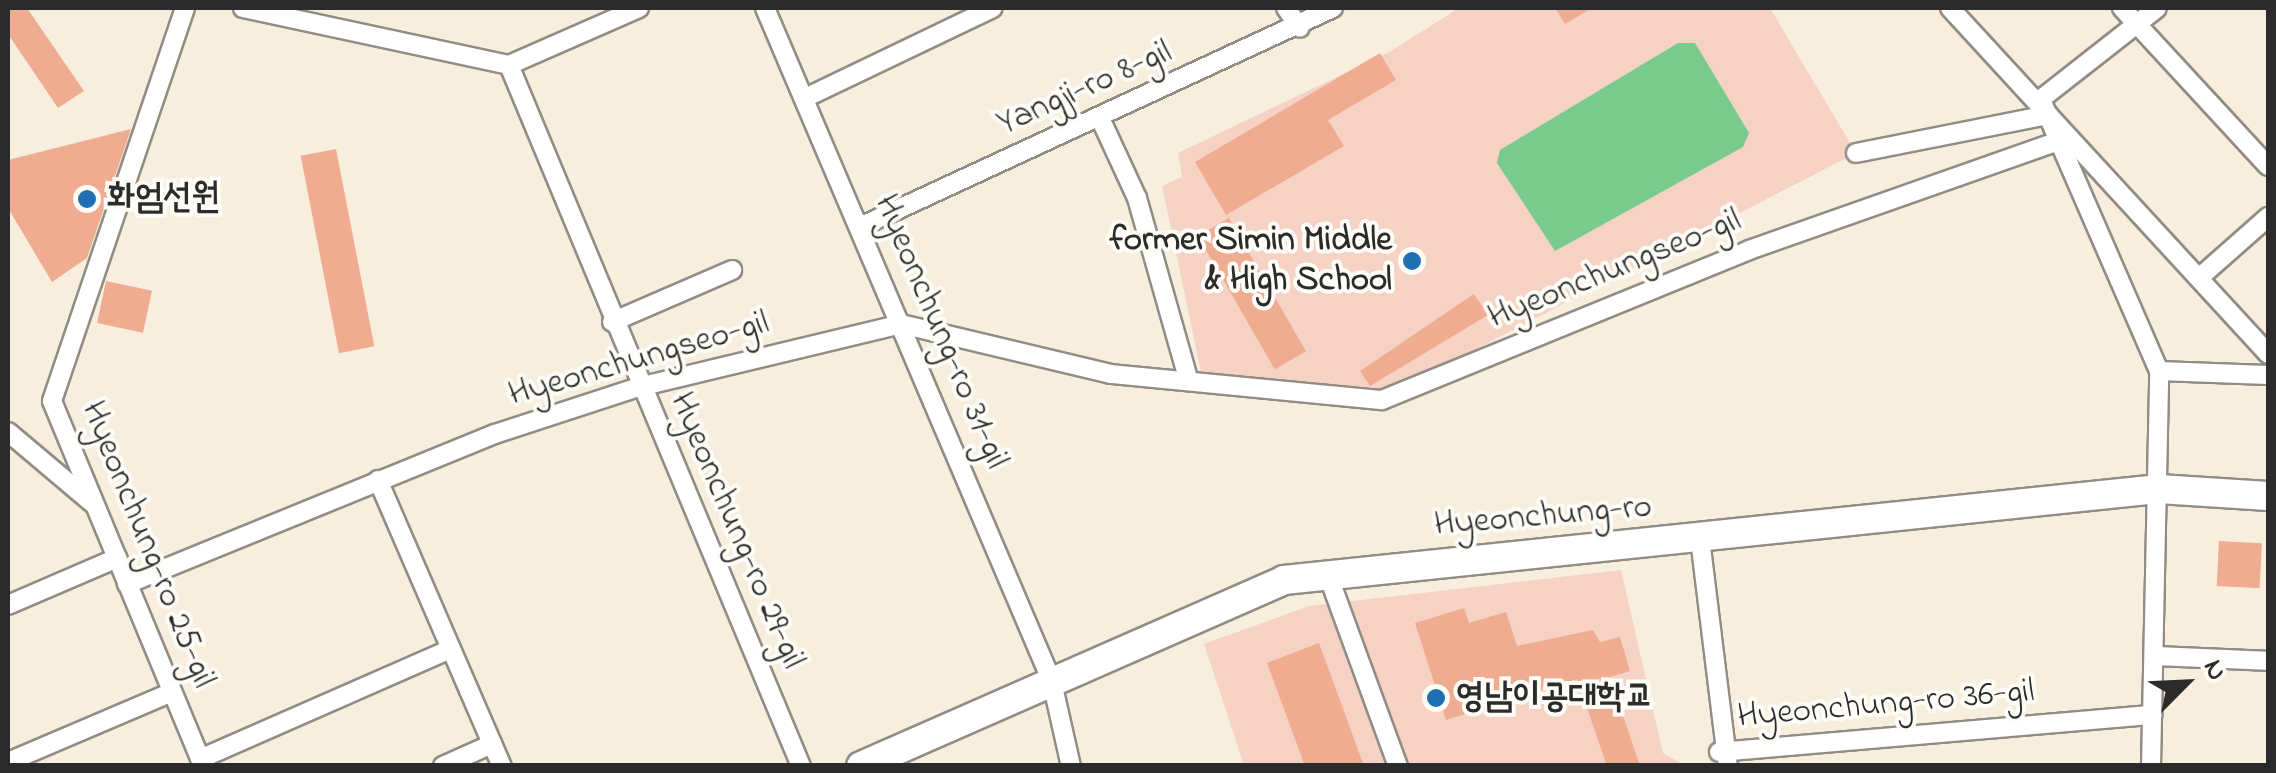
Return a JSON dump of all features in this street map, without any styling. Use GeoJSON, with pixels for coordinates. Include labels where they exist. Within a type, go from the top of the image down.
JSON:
{"type":"FeatureCollection","features":[{"type":"Feature","properties":{"kind":"main road","name":"Hyeonchung-ro"},"geometry":{"type":"LineString","coordinates":[[860,766],[1284,580],[2156,489],[2268,496]]}},
{"type":"Feature","properties":{"kind":"street","name":"Hyeonchung-ro 25-gil"},"geometry":{"type":"LineString","coordinates":[[184,8],[52,401],[201,762]]}},
{"type":"Feature","properties":{"kind":"street"},"geometry":{"type":"LineString","coordinates":[[243,8],[347,16],[509,65],[639,8]]}},
{"type":"Feature","properties":{"kind":"street","name":"Hyeonchung-ro 31-gil"},"geometry":{"type":"LineString","coordinates":[[765,8],[862,226],[1052,682],[1072,766]]}},
{"type":"Feature","properties":{"kind":"street"},"geometry":{"type":"LineString","coordinates":[[805,98],[994,8]]}},
{"type":"Feature","properties":{"kind":"street"},"geometry":{"type":"LineString","coordinates":[[1286,8],[1300,28]]}},
{"type":"Feature","properties":{"kind":"street","name":"Yangji-ro 8-gil"},"geometry":{"type":"LineString","coordinates":[[862,226],[1300,28],[1333,8]]}},
{"type":"Feature","properties":{"kind":"street"},"geometry":{"type":"LineString","coordinates":[[1950,8],[2268,354]]}},
{"type":"Feature","properties":{"kind":"street"},"geometry":{"type":"LineString","coordinates":[[2122,8],[2268,166]]}},
{"type":"Feature","properties":{"kind":"street"},"geometry":{"type":"LineString","coordinates":[[1856,153],[2044,107],[2157,8]]}},
{"type":"Feature","properties":{"kind":"street","name":"Hyeonchung-ro 29-gil"},"geometry":{"type":"LineString","coordinates":[[509,65],[638,386],[801,766]]}},
{"type":"Feature","properties":{"kind":"street"},"geometry":{"type":"LineString","coordinates":[[2044,107],[2159,371],[2151,766]]}},
{"type":"Feature","properties":{"kind":"street"},"geometry":{"type":"LineString","coordinates":[[1100,118],[1137,198],[1188,378]]}},
{"type":"Feature","properties":{"kind":"street","name":"Hyeonchungseo-gil"},"geometry":{"type":"LineString","coordinates":[[127,584],[378,480],[638,386],[901,324],[1092,370],[1382,400],[1749,250],[2059,141]]}},
{"type":"Feature","properties":{"kind":"street"},"geometry":{"type":"LineString","coordinates":[[2200,277],[2268,217]]}},
{"type":"Feature","properties":{"kind":"street"},"geometry":{"type":"LineString","coordinates":[[612,322],[732,270]]}},
{"type":"Feature","properties":{"kind":"street"},"geometry":{"type":"LineString","coordinates":[[2159,371],[2268,375]]}},
{"type":"Feature","properties":{"kind":"street"},"geometry":{"type":"LineString","coordinates":[[8,432],[94,504]]}},
{"type":"Feature","properties":{"kind":"street"},"geometry":{"type":"LineString","coordinates":[[378,480],[502,766]]}},
{"type":"Feature","properties":{"kind":"street","name":"Hyeonchung-ro 36-gil"},"geometry":{"type":"LineString","coordinates":[[1700,539],[1723,759],[2152,715]]}},
{"type":"Feature","properties":{"kind":"street"},"geometry":{"type":"LineString","coordinates":[[8,605],[117,558]]}},
{"type":"Feature","properties":{"kind":"street"},"geometry":{"type":"LineString","coordinates":[[1328,575],[1398,766]]}},
{"type":"Feature","properties":{"kind":"street"},"geometry":{"type":"LineString","coordinates":[[201,762],[452,650]]}},
{"type":"Feature","properties":{"kind":"street"},"geometry":{"type":"LineString","coordinates":[[2154,656],[2268,661]]}},
{"type":"Feature","properties":{"kind":"street"},"geometry":{"type":"LineString","coordinates":[[8,762],[172,692]]}},
{"type":"Feature","properties":{"kind":"street"},"geometry":{"type":"LineString","coordinates":[[443,766],[492,744]]}},
{"type":"Feature","properties":{"kind":"shaded area","name":"former Simin Middle & High School"},"geometry":{"type":"Polygon","coordinates":[[[1459,8],[1770,8],[1856,153],[1385,396],[1201,372],[1162,186],[1182,177],[1178,153],[1391,51],[1459,8]]]}},
{"type":"Feature","properties":{"kind":"shaded area","name":"영남이공대학교"},"geometry":{"type":"Polygon","coordinates":[[[1621,570],[1663,753],[1684,765],[1244,765],[1204,644],[1309,606],[1621,570]]]}},
{"type":"Feature","properties":{"kind":"green space"},"geometry":{"type":"Polygon","coordinates":[[[1678,43],[1695,43],[1749,133],[1743,147],[1555,251],[1497,163],[1500,150],[1678,43]]]}},
{"type":"Feature","properties":{"kind":"building"},"geometry":{"type":"Polygon","coordinates":[[[8,8],[27,8],[84,91],[58,108],[8,34],[8,8]]]}},
{"type":"Feature","properties":{"kind":"building"},"geometry":{"type":"Polygon","coordinates":[[[1555,8],[1592,8],[1565,24],[1555,8]]]}},
{"type":"Feature","properties":{"kind":"building"},"geometry":{"type":"Polygon","coordinates":[[[1380,53],[1396,80],[1328,120],[1344,146],[1226,215],[1195,162],[1380,53]]]}},
{"type":"Feature","properties":{"kind":"building"},"geometry":{"type":"Polygon","coordinates":[[[131,129],[87,258],[52,282],[8,208],[8,160],[131,129]]]}},
{"type":"Feature","properties":{"kind":"building"},"geometry":{"type":"Polygon","coordinates":[[[336,149],[374,346],[339,353],[301,156],[336,149]]]}},
{"type":"Feature","properties":{"kind":"building"},"geometry":{"type":"Polygon","coordinates":[[[1229,218],[1306,351],[1275,369],[1198,236],[1229,218]]]}},
{"type":"Feature","properties":{"kind":"building"},"geometry":{"type":"Polygon","coordinates":[[[106,281],[152,291],[143,333],[97,323],[106,281]]]}},
{"type":"Feature","properties":{"kind":"building"},"geometry":{"type":"Polygon","coordinates":[[[1474,294],[1488,315],[1370,386],[1360,371],[1474,294]]]}},
{"type":"Feature","properties":{"kind":"building"},"geometry":{"type":"Polygon","coordinates":[[[2219,541],[2262,543],[2260,588],[2217,586],[2219,541]]]}},
{"type":"Feature","properties":{"kind":"building"},"geometry":{"type":"Polygon","coordinates":[[[1464,608],[1469,623],[1506,612],[1517,646],[1593,630],[1600,642],[1620,637],[1630,671],[1610,677],[1640,766],[1607,766],[1577,679],[1446,720],[1415,623],[1464,608]]]}},
{"type":"Feature","properties":{"kind":"building"},"geometry":{"type":"Polygon","coordinates":[[[1319,643],[1364,766],[1305,766],[1267,663],[1319,643]]]}},
{"type":"Feature","properties":{"kind":"place","name":"화엄선원"},"geometry":{"type":"Point","coordinates":[87,199]}},
{"type":"Feature","properties":{"kind":"place","name":"former Simin Middle & High School"},"geometry":{"type":"Point","coordinates":[1412,261]}},
{"type":"Feature","properties":{"kind":"place","name":"영남이공대학교"},"geometry":{"type":"Point","coordinates":[1436,698]}}]}
